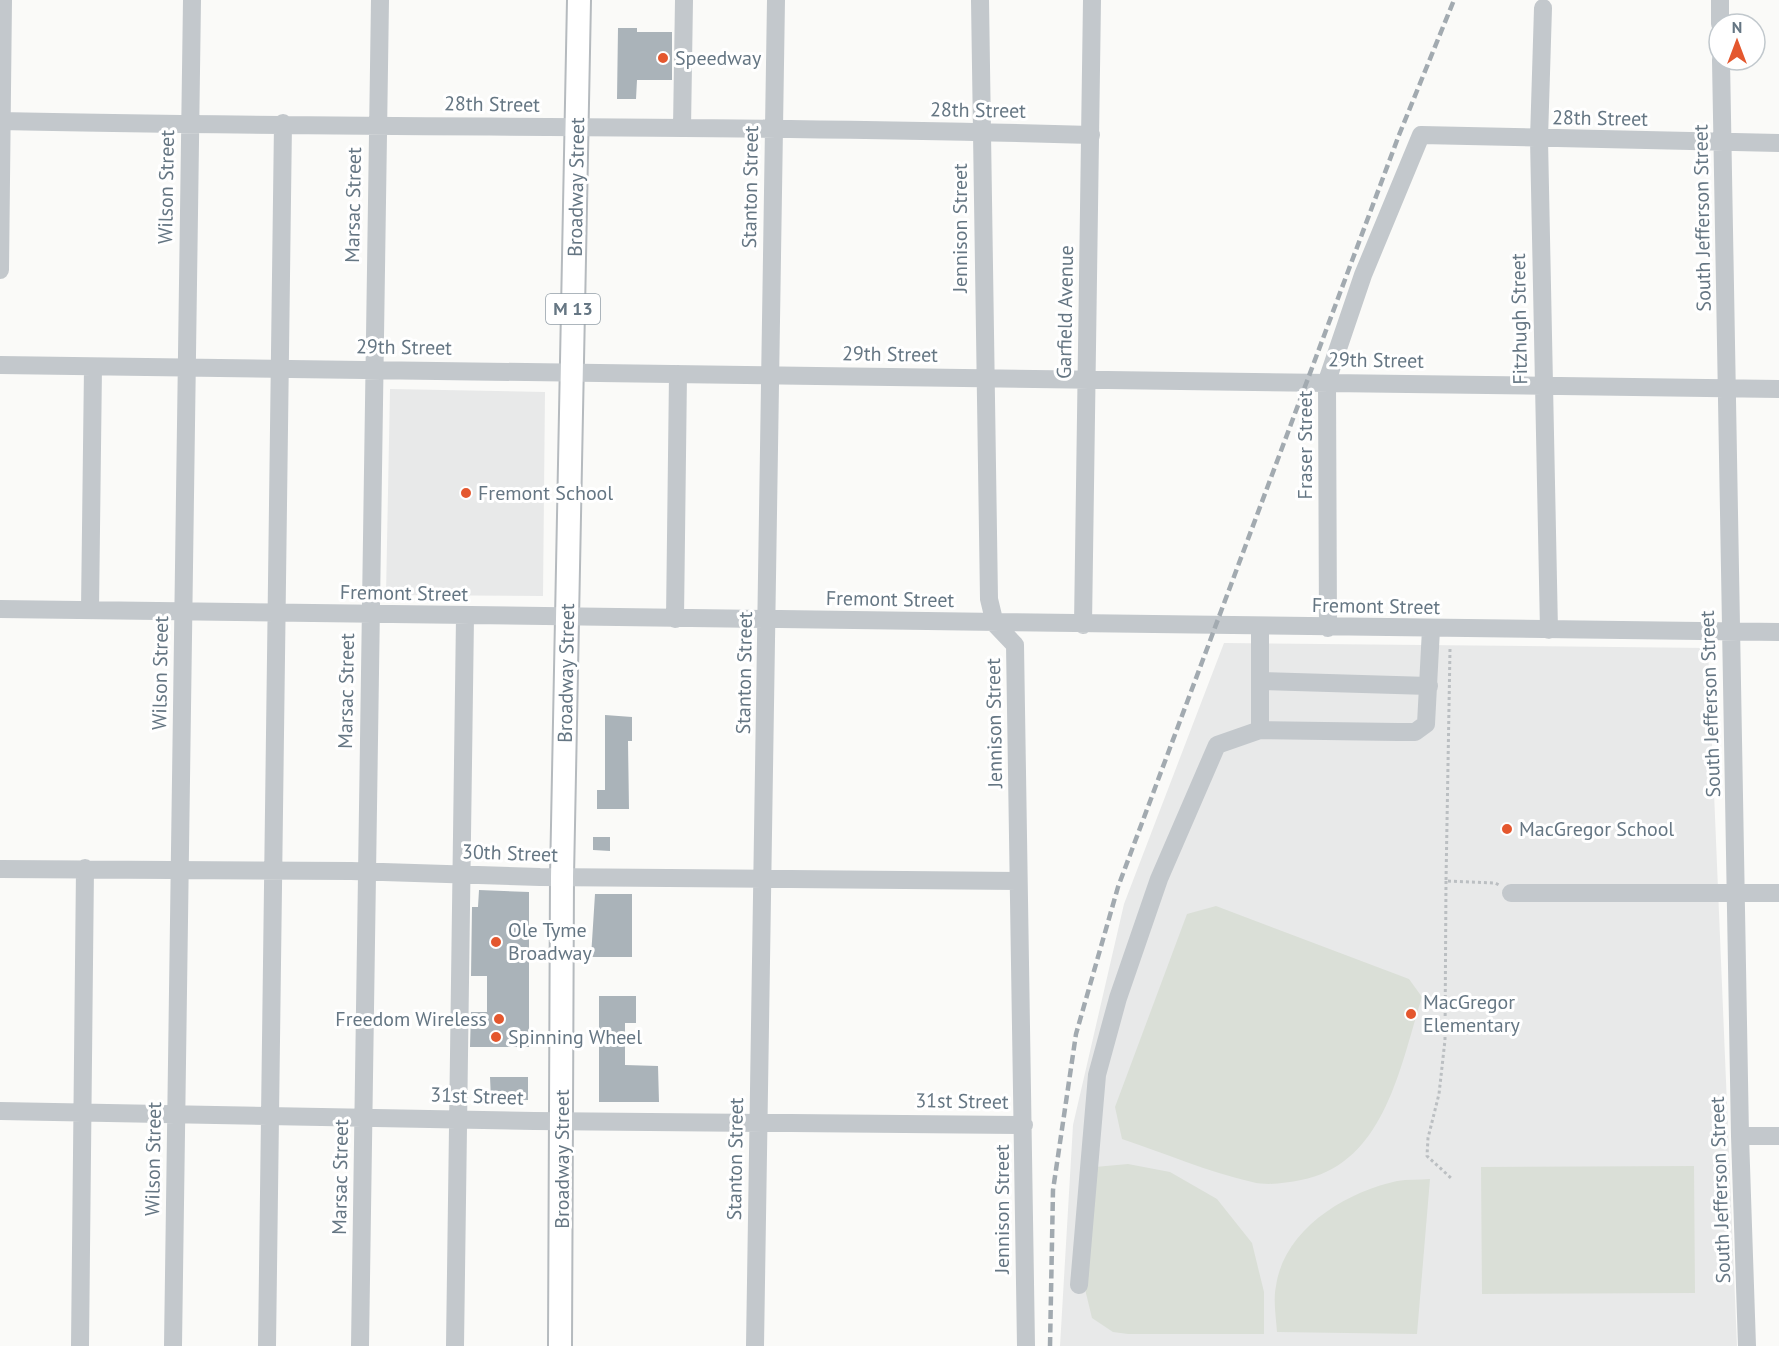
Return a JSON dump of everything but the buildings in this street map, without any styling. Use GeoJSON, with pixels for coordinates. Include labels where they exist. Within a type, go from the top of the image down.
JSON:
{"type":"FeatureCollection","features":[{"type":"Feature","properties":{"kind":"main road","name":"Broadway Street"},"geometry":{"type":"LineString","coordinates":[[560,1346],[562,877],[579,0]]}},
{"type":"Feature","properties":{"kind":"street"},"geometry":{"type":"LineString","coordinates":[[0,270],[3,0]]}},
{"type":"Feature","properties":{"kind":"street","name":"Wilson Street"},"geometry":{"type":"LineString","coordinates":[[173,1346],[192,0]]}},
{"type":"Feature","properties":{"kind":"street","name":"Marsac Street"},"geometry":{"type":"LineString","coordinates":[[360,1346],[380,0]]}},
{"type":"Feature","properties":{"kind":"street"},"geometry":{"type":"LineString","coordinates":[[682,128],[684,0]]}},
{"type":"Feature","properties":{"kind":"street","name":"Stanton Street"},"geometry":{"type":"LineString","coordinates":[[756,1346],[768,619],[768,374],[776,0]]}},
{"type":"Feature","properties":{"kind":"street","name":"Jennison Street"},"geometry":{"type":"LineString","coordinates":[[980,0],[989,599],[995,624],[1015,645],[1026,1346]]}},
{"type":"Feature","properties":{"kind":"street","name":"Garfield Avenue"},"geometry":{"type":"LineString","coordinates":[[1083,625],[1092,0]]}},
{"type":"Feature","properties":{"kind":"street","name":"Fitzhugh Street"},"geometry":{"type":"LineString","coordinates":[[1543,8],[1539,139],[1549,630]]}},
{"type":"Feature","properties":{"kind":"street","name":"South Jefferson Street"},"geometry":{"type":"LineString","coordinates":[[1721,72],[1730,632],[1738,893],[1740,1136],[1747,1346]]}},
{"type":"Feature","properties":{"kind":"street","name":"28th Street"},"geometry":{"type":"LineString","coordinates":[[1,121],[774,128],[1091,135]]}},
{"type":"Feature","properties":{"kind":"street"},"geometry":{"type":"LineString","coordinates":[[267,1346],[282,368],[283,123]]}},
{"type":"Feature","properties":{"kind":"street","name":"28th Street"},"geometry":{"type":"LineString","coordinates":[[1420,135],[1779,143]]}},
{"type":"Feature","properties":{"kind":"street","name":"Fraser Street"},"geometry":{"type":"LineString","coordinates":[[1328,628],[1327,381],[1363,274],[1420,135]]}},
{"type":"Feature","properties":{"kind":"street","name":"29th Street"},"geometry":{"type":"LineString","coordinates":[[0,365],[374,368],[1779,389]]}},
{"type":"Feature","properties":{"kind":"street"},"geometry":{"type":"LineString","coordinates":[[90,610],[93,367]]}},
{"type":"Feature","properties":{"kind":"street"},"geometry":{"type":"LineString","coordinates":[[675,619],[678,374]]}},
{"type":"Feature","properties":{"kind":"street","name":"Fremont Street"},"geometry":{"type":"LineString","coordinates":[[0,609],[995,624],[1779,632]]}},
{"type":"Feature","properties":{"kind":"street"},"geometry":{"type":"LineString","coordinates":[[455,1346],[465,617]]}},
{"type":"Feature","properties":{"kind":"street"},"geometry":{"type":"LineString","coordinates":[[1260,627],[1260,730]]}},
{"type":"Feature","properties":{"kind":"street"},"geometry":{"type":"LineString","coordinates":[[1079,1286],[1097,1075],[1118,998],[1159,879],[1217,745],[1260,730],[1415,732],[1426,724],[1431,629]]}},
{"type":"Feature","properties":{"kind":"street"},"geometry":{"type":"LineString","coordinates":[[1260,681],[1429,686]]}},
{"type":"Feature","properties":{"kind":"street"},"geometry":{"type":"LineString","coordinates":[[80,1346],[85,868]]}},
{"type":"Feature","properties":{"kind":"street","name":"30th Street"},"geometry":{"type":"LineString","coordinates":[[0,869],[366,871],[562,877],[1018,881]]}},
{"type":"Feature","properties":{"kind":"street"},"geometry":{"type":"LineString","coordinates":[[1511,893],[1779,893]]}},
{"type":"Feature","properties":{"kind":"street","name":"31st Street"},"geometry":{"type":"LineString","coordinates":[[0,1111],[562,1121],[1024,1125]]}},
{"type":"Feature","properties":{"kind":"street"},"geometry":{"type":"LineString","coordinates":[[1740,1136],[1779,1136]]}},
{"type":"Feature","properties":{"kind":"path"},"geometry":{"type":"LineString","coordinates":[[1450,649],[1445,1040],[1439,1094],[1428,1138],[1427,1156],[1450,1178]]}},
{"type":"Feature","properties":{"kind":"path"},"geometry":{"type":"LineString","coordinates":[[1446,881],[1495,883],[1511,893]]}},
{"type":"Feature","properties":{"kind":"shaded area","name":"Fremont School"},"geometry":{"type":"Polygon","coordinates":[[[390,389],[545,392],[543,596],[386,595],[390,389]]]}},
{"type":"Feature","properties":{"kind":"shaded area","name":"MacGregor Elementary"},"geometry":{"type":"Polygon","coordinates":[[[1224,643],[1708,648],[1737,1346],[1060,1346],[1073,1125],[1124,904],[1224,643]]]}},
{"type":"Feature","properties":{"kind":"shaded area"},"geometry":{"type":"Polygon","coordinates":[[[1216,906],[1409,979],[1422,997],[1406,1052],[1385,1108],[1370,1133],[1352,1154],[1329,1170],[1301,1180],[1264,1184],[1219,1173],[1122,1139],[1115,1107],[1187,914],[1216,906]]]}},
{"type":"Feature","properties":{"kind":"shaded area"},"geometry":{"type":"Polygon","coordinates":[[[1128,1164],[1170,1172],[1217,1199],[1252,1243],[1264,1292],[1264,1334],[1128,1334],[1113,1332],[1092,1318],[1084,1285],[1095,1167],[1128,1164]]]}},
{"type":"Feature","properties":{"kind":"shaded area"},"geometry":{"type":"Polygon","coordinates":[[[1694,1166],[1695,1293],[1482,1294],[1481,1167],[1694,1166]]]}},
{"type":"Feature","properties":{"kind":"shaded area"},"geometry":{"type":"Polygon","coordinates":[[[1430,1179],[1417,1334],[1277,1332],[1275,1297],[1281,1266],[1291,1247],[1304,1231],[1338,1204],[1377,1186],[1397,1181],[1430,1179]]]}},
{"type":"Feature","properties":{"kind":"railway"},"geometry":{"type":"LineString","coordinates":[[1050,1346],[1053,1190],[1076,1034],[1118,887],[1399,135],[1454,0]]}},
{"type":"Feature","properties":{"kind":"place","name":"Speedway"},"geometry":{"type":"Point","coordinates":[663,58]}},
{"type":"Feature","properties":{"kind":"place","name":"Fremont School"},"geometry":{"type":"Point","coordinates":[466,493]}},
{"type":"Feature","properties":{"kind":"place","name":"MacGregor School"},"geometry":{"type":"Point","coordinates":[1507,829]}},
{"type":"Feature","properties":{"kind":"place","name":"Ole Tyme Broadway"},"geometry":{"type":"Point","coordinates":[496,942]}},
{"type":"Feature","properties":{"kind":"place","name":"MacGregor Elementary"},"geometry":{"type":"Point","coordinates":[1411,1014]}},
{"type":"Feature","properties":{"kind":"place","name":"Freedom Wireless"},"geometry":{"type":"Point","coordinates":[499,1019]}},
{"type":"Feature","properties":{"kind":"place","name":"Spinning Wheel"},"geometry":{"type":"Point","coordinates":[496,1037]}}]}
